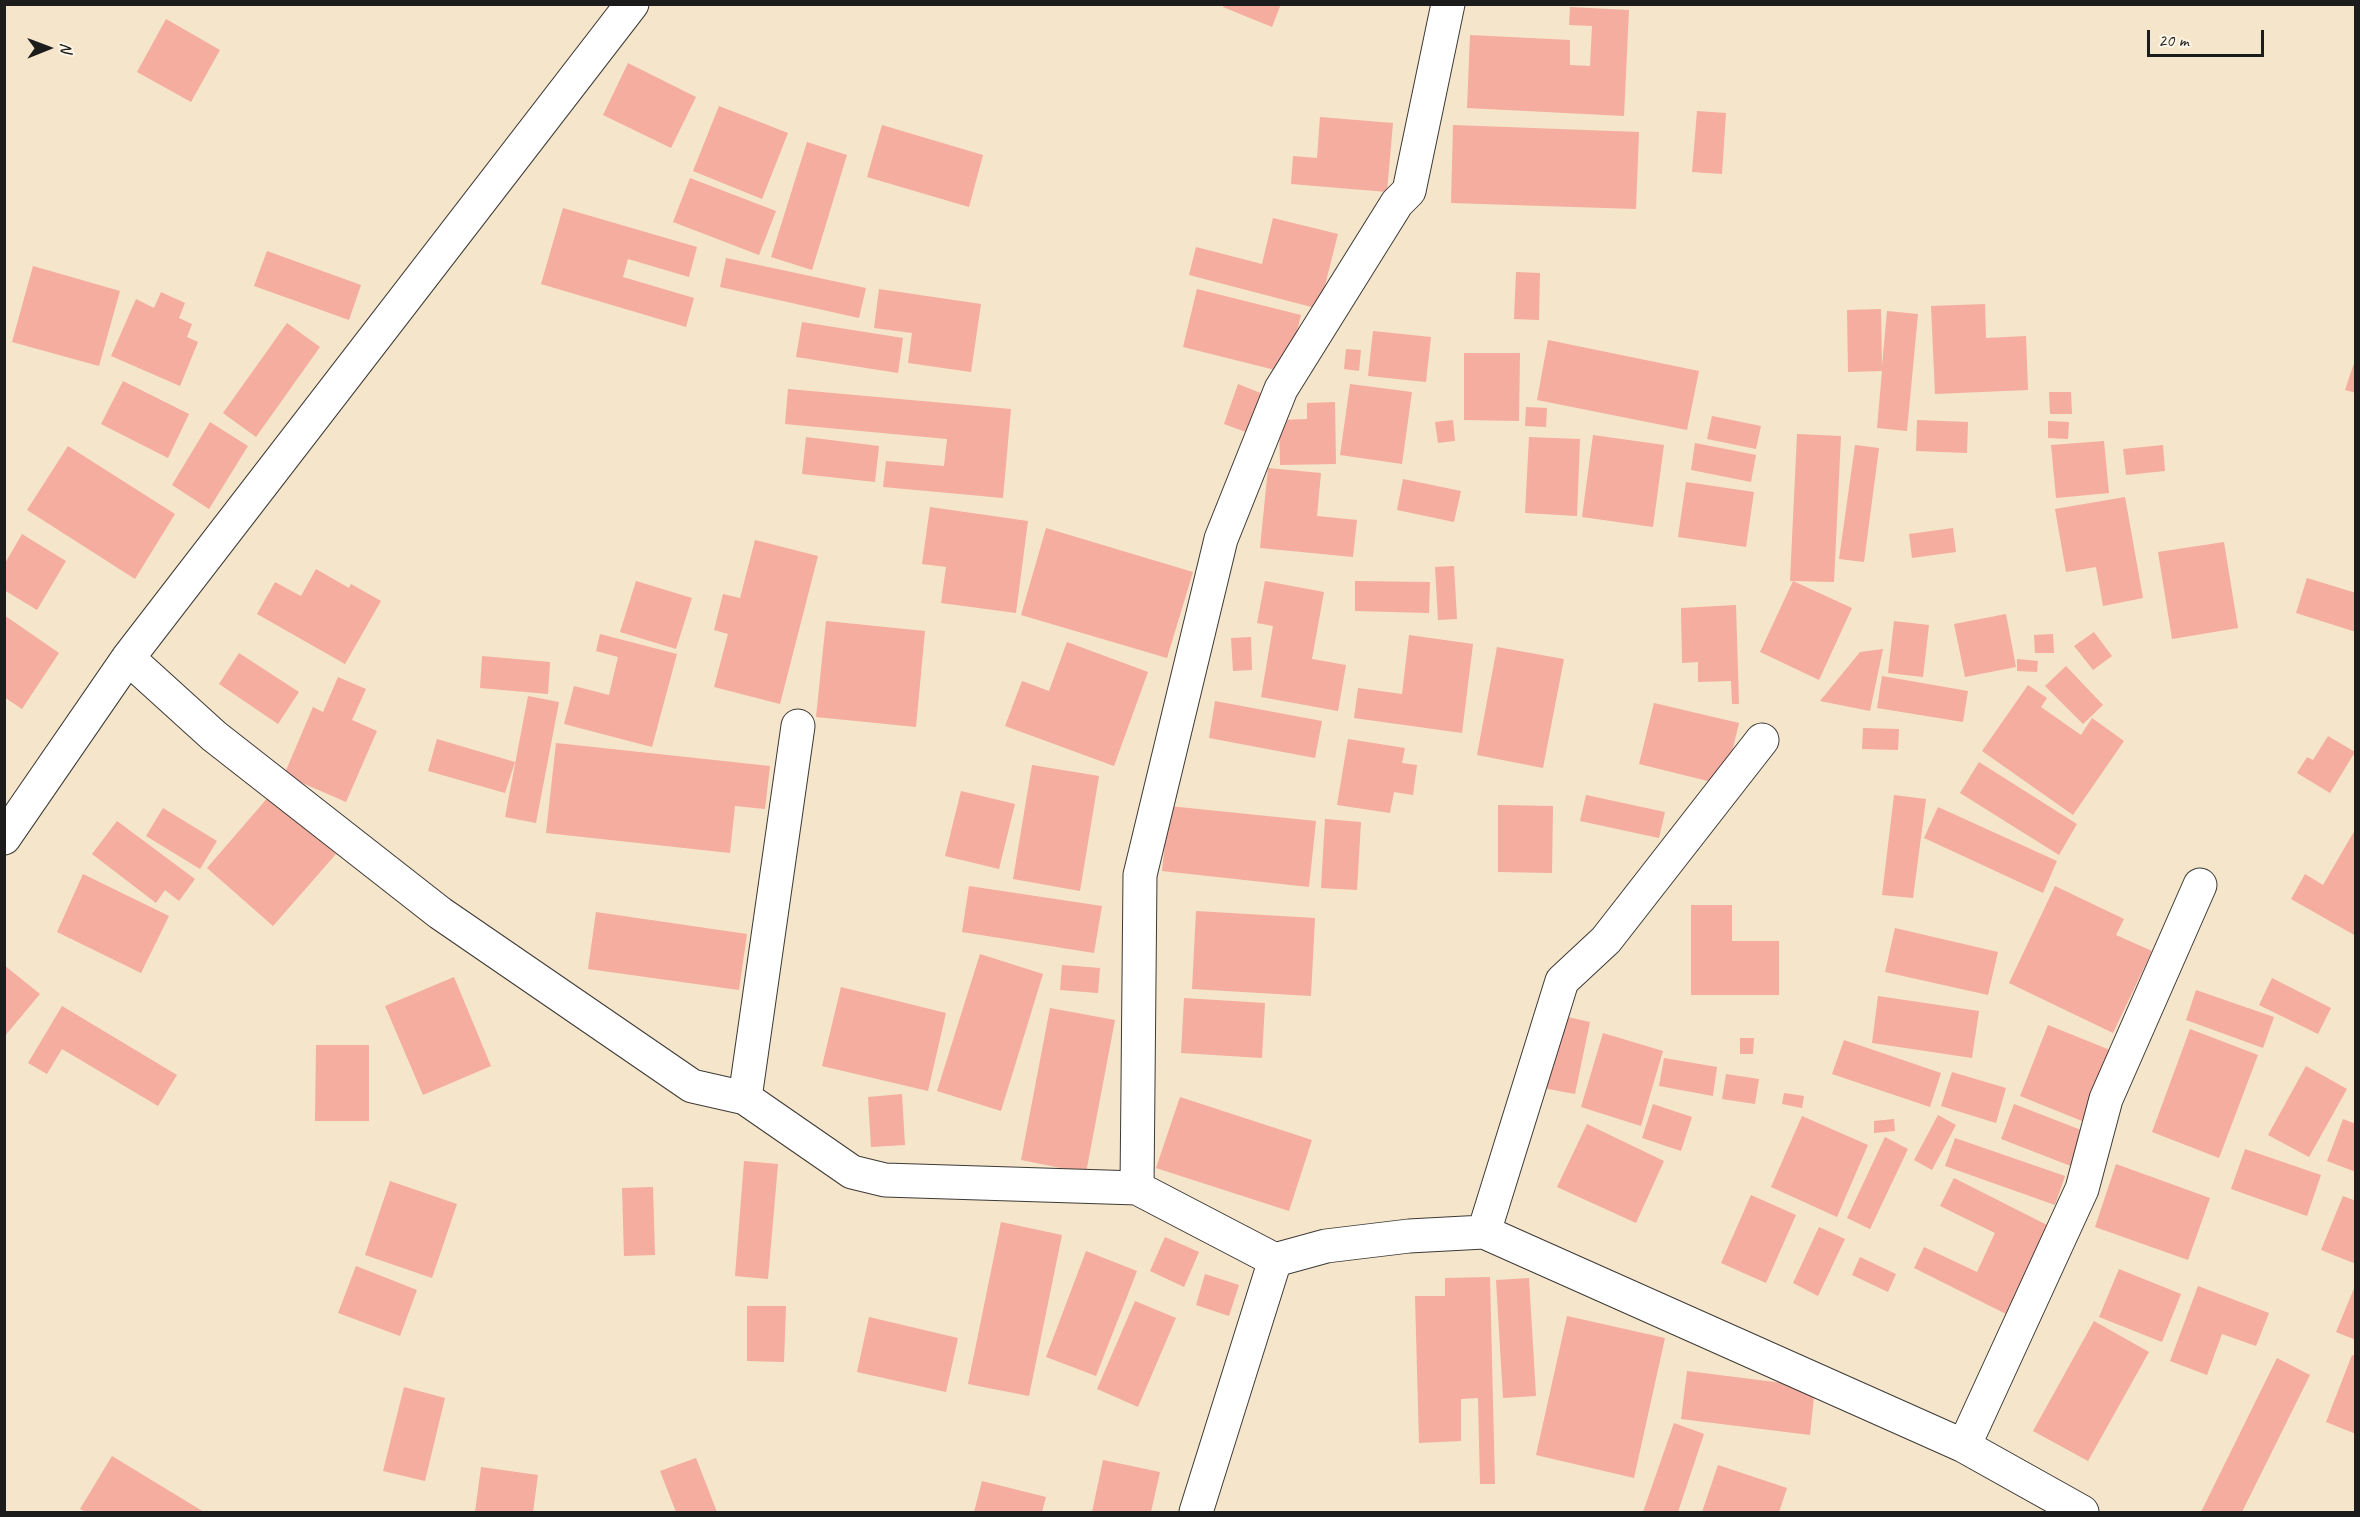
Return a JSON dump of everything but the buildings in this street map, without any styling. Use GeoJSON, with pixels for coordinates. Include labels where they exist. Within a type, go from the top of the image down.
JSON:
{"type":"FeatureCollection","features":[{"type":"Feature","properties":{"kind":"street"},"geometry":{"type":"LineString","coordinates":[[4,838],[128,657],[632,4]]}},
{"type":"Feature","properties":{"kind":"street"},"geometry":{"type":"LineString","coordinates":[[1137,1188],[1140,875],[1221,539],[1281,389],[1397,203],[1408,191],[1448,4]]}},
{"type":"Feature","properties":{"kind":"street"},"geometry":{"type":"LineString","coordinates":[[128,657],[214,736],[440,913],[693,1086],[744,1098],[852,1172],[885,1179],[1137,1188],[1275,1260],[1326,1246],[1409,1236],[1484,1232],[1964,1446],[2082,1512]]}},
{"type":"Feature","properties":{"kind":"street"},"geometry":{"type":"LineString","coordinates":[[744,1098],[798,726]]}},
{"type":"Feature","properties":{"kind":"street"},"geometry":{"type":"LineString","coordinates":[[1484,1232],[1562,981],[1606,940],[1762,740]]}},
{"type":"Feature","properties":{"kind":"street"},"geometry":{"type":"LineString","coordinates":[[1964,1446],[2082,1189],[2106,1099],[2200,885]]}},
{"type":"Feature","properties":{"kind":"street"},"geometry":{"type":"LineString","coordinates":[[1196,1512],[1275,1260]]}}]}
